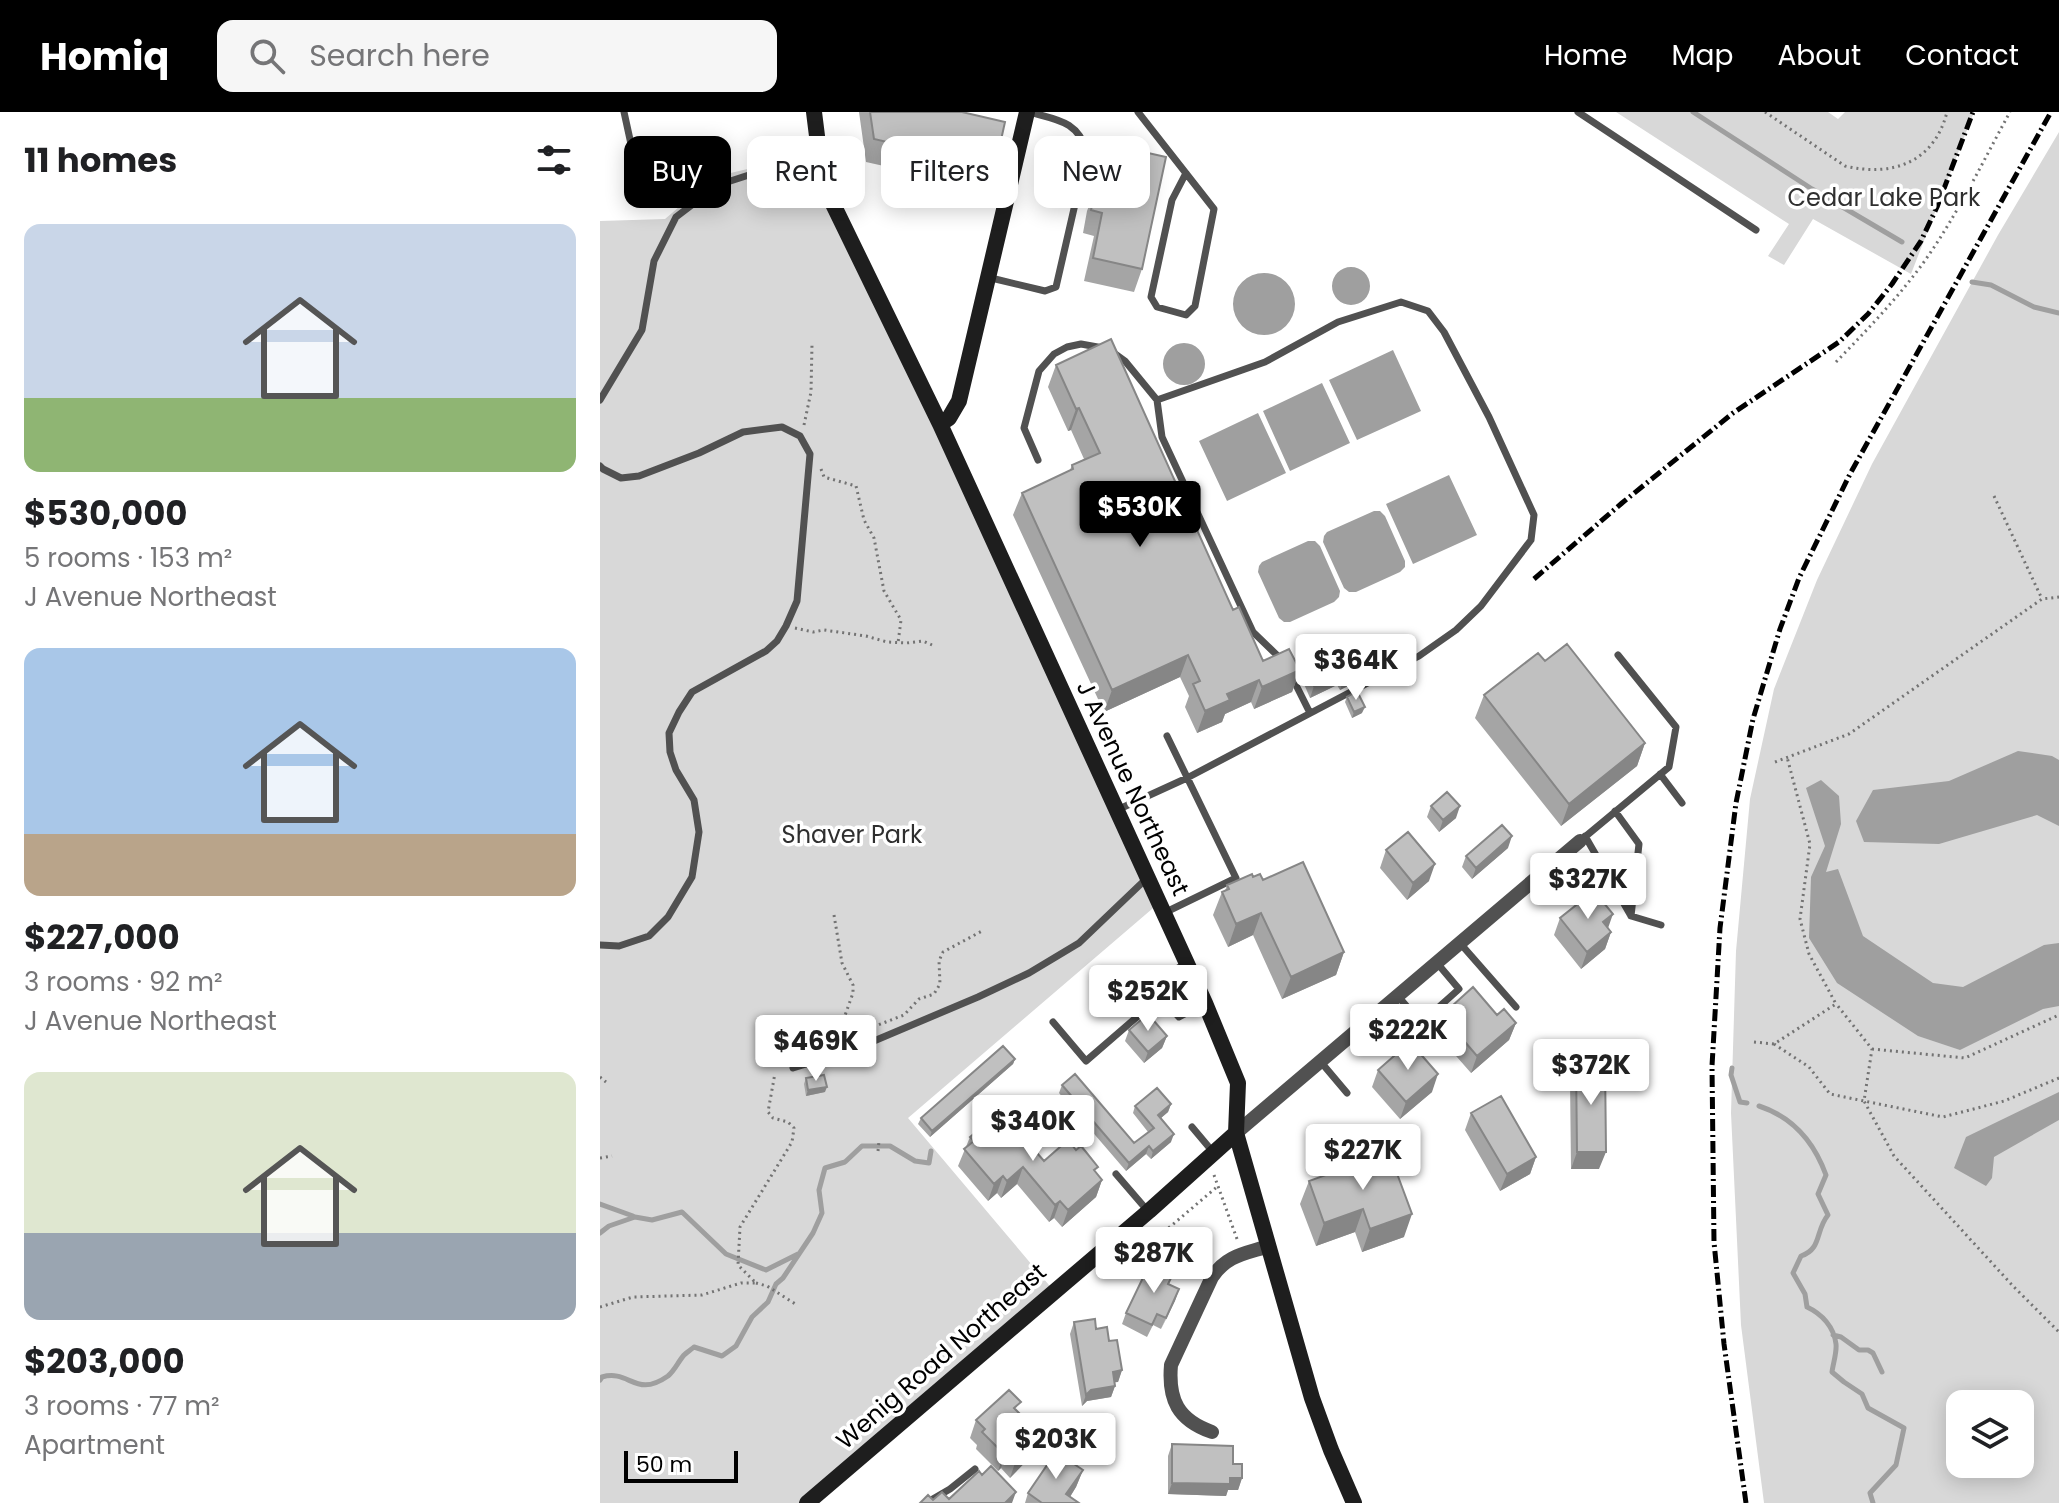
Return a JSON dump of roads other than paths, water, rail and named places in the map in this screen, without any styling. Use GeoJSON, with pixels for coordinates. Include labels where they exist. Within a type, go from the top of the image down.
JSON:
{"type":"FeatureCollection","features":[{"type":"Feature","properties":{"kind":"street","name":"J Avenue Northeast"},"geometry":{"type":"LineString","coordinates":[[814,112],[817,136]]}},
{"type":"Feature","properties":{"kind":"street"},"geometry":{"type":"LineString","coordinates":[[940,424],[949,418],[959,401],[1028,112]]}},
{"type":"Feature","properties":{"kind":"street","name":"J Avenue Northeast"},"geometry":{"type":"LineString","coordinates":[[835,208],[940,424],[1205,1003],[1238,1083],[1236,1133],[1312,1398],[1354,1503]]}},
{"type":"Feature","properties":{"kind":"street","name":"Wenig Road Northeast"},"geometry":{"type":"LineString","coordinates":[[807,1503],[1582,838]]}},
{"type":"Feature","properties":{"kind":"street"},"geometry":{"type":"LineString","coordinates":[[1212,1432],[1188,1419],[1178,1408],[1172,1395],[1171,1365],[1219,1267],[1229,1258],[1269,1246]]}},
{"type":"Feature","properties":{"kind":"lane"},"geometry":{"type":"LineString","coordinates":[[624,112],[629,136]]}},
{"type":"Feature","properties":{"kind":"lane"},"geometry":{"type":"LineString","coordinates":[[987,277],[1045,291],[1056,287],[1087,152],[1084,140],[1073,126],[1028,112]]}},
{"type":"Feature","properties":{"kind":"lane"},"geometry":{"type":"LineString","coordinates":[[1138,112],[1186,173],[1214,209],[1195,306],[1186,315],[1157,307],[1151,297],[1172,200],[1186,173]]}},
{"type":"Feature","properties":{"kind":"lane"},"geometry":{"type":"LineString","coordinates":[[1578,112],[1756,230]]}},
{"type":"Feature","properties":{"kind":"lane"},"geometry":{"type":"LineString","coordinates":[[600,400],[642,330],[654,261],[676,217],[718,185],[747,176]]}},
{"type":"Feature","properties":{"kind":"lane"},"geometry":{"type":"LineString","coordinates":[[1117,810],[1187,778],[1419,656],[1456,630],[1481,606],[1531,540],[1534,515],[1489,417],[1444,332],[1428,311],[1401,302],[1338,322],[1265,362],[1157,400]]}},
{"type":"Feature","properties":{"kind":"lane"},"geometry":{"type":"LineString","coordinates":[[1038,460],[1024,428],[1039,371],[1054,354],[1081,344],[1110,350],[1125,361],[1157,400],[1162,437],[1253,632],[1281,657],[1310,713]]}},
{"type":"Feature","properties":{"kind":"lane"},"geometry":{"type":"LineString","coordinates":[[600,466],[621,478],[639,476],[743,432],[782,427],[800,436],[810,454],[797,601],[786,626],[766,651],[692,692],[669,733],[670,752],[676,770],[694,800],[698,821],[692,877],[668,917],[649,936],[619,946],[600,945]]}},
{"type":"Feature","properties":{"kind":"lane"},"geometry":{"type":"LineString","coordinates":[[1618,655],[1676,727],[1669,767],[1582,838],[1631,916],[1661,925]]}},
{"type":"Feature","properties":{"kind":"lane"},"geometry":{"type":"LineString","coordinates":[[1164,913],[1236,878],[1167,736]]}},
{"type":"Feature","properties":{"kind":"lane"},"geometry":{"type":"LineString","coordinates":[[1660,774],[1682,803]]}},
{"type":"Feature","properties":{"kind":"lane"},"geometry":{"type":"LineString","coordinates":[[1615,811],[1639,844],[1631,916]]}},
{"type":"Feature","properties":{"kind":"lane"},"geometry":{"type":"LineString","coordinates":[[793,1068],[855,1049],[1029,973],[1079,943],[1148,877]]}},
{"type":"Feature","properties":{"kind":"lane"},"geometry":{"type":"LineString","coordinates":[[1532,881],[1544,897]]}},
{"type":"Feature","properties":{"kind":"lane"},"geometry":{"type":"LineString","coordinates":[[1459,942],[1516,1007]]}},
{"type":"Feature","properties":{"kind":"lane"},"geometry":{"type":"LineString","coordinates":[[1053,1022],[1086,1061],[1160,997],[1164,978],[1186,962]]}},
{"type":"Feature","properties":{"kind":"lane"},"geometry":{"type":"LineString","coordinates":[[1397,995],[1421,1023],[1459,989],[1436,962]]}},
{"type":"Feature","properties":{"kind":"lane"},"geometry":{"type":"LineString","coordinates":[[1160,997],[1179,1017],[1205,1003]]}},
{"type":"Feature","properties":{"kind":"lane"},"geometry":{"type":"LineString","coordinates":[[1320,1061],[1347,1093]]}},
{"type":"Feature","properties":{"kind":"lane"},"geometry":{"type":"LineString","coordinates":[[1192,1127],[1215,1153]]}},
{"type":"Feature","properties":{"kind":"lane"},"geometry":{"type":"LineString","coordinates":[[1116,1174],[1149,1211]]}},
{"type":"Feature","properties":{"kind":"lane"},"geometry":{"type":"LineString","coordinates":[[926,1503],[975,1469]]}},
{"type":"Feature","properties":{"kind":"waterway"},"geometry":{"type":"LineString","coordinates":[[1693,112],[1812,189],[1902,242]]}},
{"type":"Feature","properties":{"kind":"waterway"},"geometry":{"type":"LineString","coordinates":[[1972,282],[1991,285],[2034,307],[2059,313]]}},
{"type":"Feature","properties":{"kind":"waterway"},"geometry":{"type":"LineString","coordinates":[[1732,1068],[1731,1075],[1740,1102],[1747,1103]]}},
{"type":"Feature","properties":{"kind":"waterway"},"geometry":{"type":"LineString","coordinates":[[1759,1106],[1782,1117],[1801,1132],[1826,1175],[1818,1194],[1828,1215],[1812,1249],[1801,1256],[1793,1273],[1805,1294],[1807,1307],[1818,1313],[1833,1332],[1836,1347],[1832,1372],[1862,1394],[1868,1408],[1904,1428],[1896,1465],[1870,1493],[1873,1503]]}},
{"type":"Feature","properties":{"kind":"waterway"},"geometry":{"type":"LineString","coordinates":[[600,1380],[612,1376],[640,1384],[657,1382],[668,1376],[694,1347],[722,1356],[736,1346],[752,1317],[768,1302],[776,1284],[813,1233],[822,1213],[819,1190],[825,1168],[845,1162],[862,1146],[890,1146],[915,1161],[929,1163],[931,1151]]}},
{"type":"Feature","properties":{"kind":"waterway"},"geometry":{"type":"LineString","coordinates":[[600,1204],[633,1216]]}},
{"type":"Feature","properties":{"kind":"waterway"},"geometry":{"type":"LineString","coordinates":[[600,1233],[609,1226],[635,1217],[652,1220],[682,1212],[726,1254],[766,1270],[798,1254]]}},
{"type":"Feature","properties":{"kind":"waterway"},"geometry":{"type":"LineString","coordinates":[[1833,1335],[1859,1350],[1873,1353],[1882,1372]]}},
{"type":"Feature","properties":{"kind":"railway"},"geometry":{"type":"LineString","coordinates":[[1534,579],[1733,413],[1839,342],[1868,314],[1921,241],[1973,112]]}},
{"type":"Feature","properties":{"kind":"railway"},"geometry":{"type":"LineString","coordinates":[[1746,1503],[1724,1344],[1714,1242],[1712,1066],[1720,928],[1736,803],[1753,719],[1799,578],[1850,474],[2051,112]]}},
{"type":"Feature","properties":{"kind":"park label","name":"Cedar Lake Park"},"geometry":{"type":"Point","coordinates":[1884,197]}},
{"type":"Feature","properties":{"kind":"park label","name":"Shaver Park"},"geometry":{"type":"Point","coordinates":[852,834]}}]}
